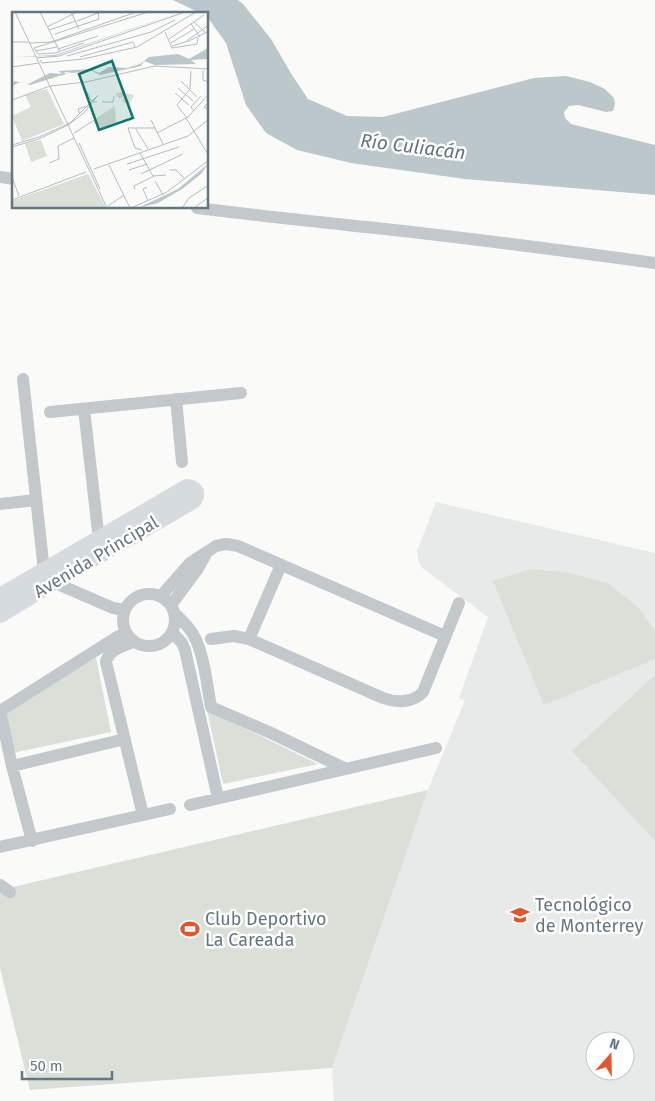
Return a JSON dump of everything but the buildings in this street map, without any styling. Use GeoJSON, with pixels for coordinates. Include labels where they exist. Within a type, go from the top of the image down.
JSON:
{"type":"FeatureCollection","features":[{"type":"Feature","properties":{"kind":"street"},"geometry":{"type":"LineString","coordinates":[[205,209],[548,248],[655,263]]}},
{"type":"Feature","properties":{"kind":"street"},"geometry":{"type":"LineString","coordinates":[[23,378],[36,500],[48,577],[113,608],[124,610]]}},
{"type":"Feature","properties":{"kind":"street"},"geometry":{"type":"LineString","coordinates":[[50,412],[241,393]]}},
{"type":"Feature","properties":{"kind":"street"},"geometry":{"type":"LineString","coordinates":[[176,399],[182,462]]}},
{"type":"Feature","properties":{"kind":"street"},"geometry":{"type":"LineString","coordinates":[[84,409],[102,546]]}},
{"type":"Feature","properties":{"kind":"street","name":"Avenida Principal"},"geometry":{"type":"LineString","coordinates":[[0,597],[48,577],[187,496]]}},
{"type":"Feature","properties":{"kind":"street"},"geometry":{"type":"LineString","coordinates":[[0,504],[36,500]]}},
{"type":"Feature","properties":{"kind":"street"},"geometry":{"type":"LineString","coordinates":[[169,605],[197,570],[207,552],[216,546],[232,544],[445,636]]}},
{"type":"Feature","properties":{"kind":"street"},"geometry":{"type":"LineString","coordinates":[[249,639],[281,565]]}},
{"type":"Feature","properties":{"kind":"street","name":"Avenida Principal"},"geometry":{"type":"LineString","coordinates":[[0,614],[48,577]]}},
{"type":"Feature","properties":{"kind":"street"},"geometry":{"type":"LineString","coordinates":[[129,638],[123,627],[122,618],[124,610],[130,602],[146,594],[169,605],[195,638],[204,666],[206,749],[218,798]]}},
{"type":"Feature","properties":{"kind":"street"},"geometry":{"type":"LineString","coordinates":[[211,639],[234,636],[249,639],[390,701],[407,701],[423,692],[458,604]]}},
{"type":"Feature","properties":{"kind":"street"},"geometry":{"type":"LineString","coordinates":[[32,841],[0,711],[102,654],[118,637],[129,638],[142,646],[160,645],[167,640],[175,624],[169,605]]}},
{"type":"Feature","properties":{"kind":"street"},"geometry":{"type":"LineString","coordinates":[[172,632],[182,643],[205,708]]}},
{"type":"Feature","properties":{"kind":"street"},"geometry":{"type":"LineString","coordinates":[[102,654],[106,662],[143,815]]}},
{"type":"Feature","properties":{"kind":"street"},"geometry":{"type":"LineString","coordinates":[[205,708],[271,733],[344,768]]}},
{"type":"Feature","properties":{"kind":"street"},"geometry":{"type":"LineString","coordinates":[[12,766],[125,739]]}},
{"type":"Feature","properties":{"kind":"street"},"geometry":{"type":"LineString","coordinates":[[190,805],[436,748]]}},
{"type":"Feature","properties":{"kind":"street"},"geometry":{"type":"LineString","coordinates":[[0,848],[170,809]]}},
{"type":"Feature","properties":{"kind":"shaded area","name":"Tecnológico de Monterrey"},"geometry":{"type":"Polygon","coordinates":[[[436,502],[655,553],[655,1101],[334,1101],[332,1068],[428,790],[465,700],[459,698],[488,617],[421,567],[417,551],[436,502]]]}},
{"type":"Feature","properties":{"kind":"shaded area"},"geometry":{"type":"Polygon","coordinates":[[[530,569],[570,573],[609,584],[639,608],[655,631],[655,659],[544,705],[493,581],[530,569]]]}},
{"type":"Feature","properties":{"kind":"shaded area"},"geometry":{"type":"Polygon","coordinates":[[[96,658],[111,732],[13,753],[2,710],[96,658]]]}},
{"type":"Feature","properties":{"kind":"shaded area"},"geometry":{"type":"Polygon","coordinates":[[[655,675],[655,841],[572,751],[655,675]]]}},
{"type":"Feature","properties":{"kind":"shaded area"},"geometry":{"type":"Polygon","coordinates":[[[207,710],[318,764],[223,784],[207,710]]]}},
{"type":"Feature","properties":{"kind":"shaded area","name":"Club Deportivo La Careada"},"geometry":{"type":"Polygon","coordinates":[[[428,790],[332,1068],[30,1090],[0,968],[0,890],[428,790]]]}},
{"type":"Feature","properties":{"kind":"water","name":"Río Culiacán"},"geometry":{"type":"Polygon","coordinates":[[[173,0],[238,0],[271,39],[308,99],[347,116],[383,117],[534,78],[566,76],[590,82],[605,89],[614,98],[613,111],[606,112],[578,105],[569,106],[564,112],[565,118],[571,124],[655,145],[655,195],[465,179],[351,163],[297,150],[266,133],[246,105],[226,43],[209,19],[209,12],[198,12],[173,0]]]}},
{"type":"Feature","properties":{"kind":"place","name":"Tecnológico de Monterrey"},"geometry":{"type":"Point","coordinates":[520,915]}},
{"type":"Feature","properties":{"kind":"place","name":"Club Deportivo La Careada"},"geometry":{"type":"Point","coordinates":[190,929]}}]}
